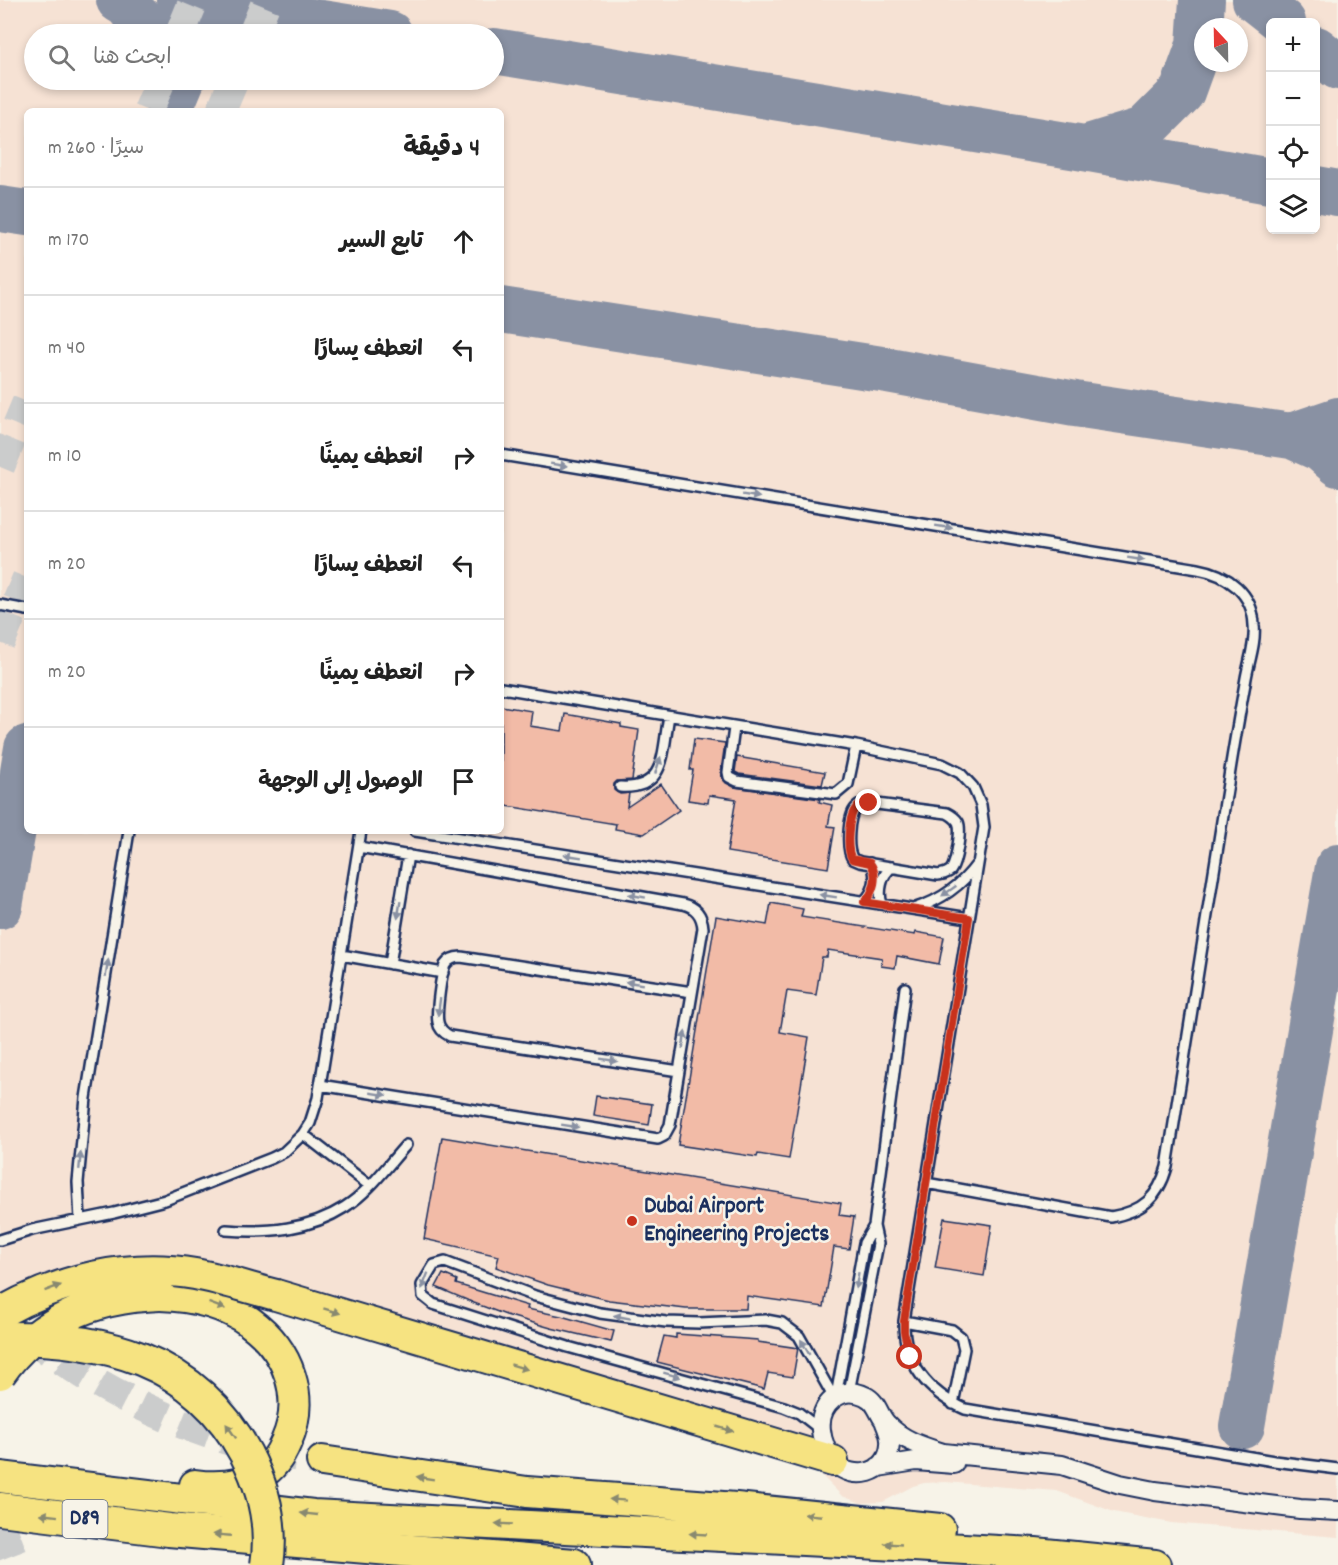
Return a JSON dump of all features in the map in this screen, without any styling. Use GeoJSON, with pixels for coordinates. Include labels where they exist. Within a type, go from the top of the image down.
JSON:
{"type":"FeatureCollection","features":[{"type":"Feature","properties":{"kind":"highway"},"geometry":{"type":"LineString","coordinates":[[0,1338],[73,1340],[114,1348],[153,1362],[188,1384],[203,1397],[230,1428],[259,1482],[268,1522],[267,1565]]}},
{"type":"Feature","properties":{"kind":"highway","name":"D89"},"geometry":{"type":"LineString","coordinates":[[0,1509],[169,1530],[574,1565]]}},
{"type":"Feature","properties":{"kind":"main road"},"geometry":{"type":"LineString","coordinates":[[0,1313],[35,1295],[81,1279],[128,1271],[173,1271],[195,1274],[276,1294],[833,1461]]}},
{"type":"Feature","properties":{"kind":"main road"},"geometry":{"type":"LineString","coordinates":[[0,1374],[16,1353],[34,1337],[78,1310],[132,1296],[183,1296],[223,1308],[252,1323],[267,1337],[281,1354],[295,1389],[296,1408],[292,1427],[275,1462],[261,1474],[226,1486],[207,1487],[148,1482],[124,1490]]}},
{"type":"Feature","properties":{"kind":"main road"},"geometry":{"type":"LineString","coordinates":[[322,1461],[527,1492],[736,1508],[916,1526],[983,1537],[1035,1553]]}},
{"type":"Feature","properties":{"kind":"main road"},"geometry":{"type":"LineString","coordinates":[[0,1477],[124,1490],[313,1515],[1035,1553],[1155,1565]]}},
{"type":"Feature","properties":{"kind":"street"},"geometry":{"type":"LineString","coordinates":[[857,1393],[872,1401],[885,1423],[890,1444],[885,1461],[871,1472],[854,1474],[833,1461],[820,1430],[822,1413],[840,1396],[857,1393]]}},
{"type":"Feature","properties":{"kind":"street"},"geometry":{"type":"LineString","coordinates":[[885,1423],[914,1443],[943,1453],[1056,1464],[1120,1484],[1155,1491],[1300,1509],[1338,1511]]}},
{"type":"Feature","properties":{"kind":"street"},"geometry":{"type":"LineString","coordinates":[[878,1467],[916,1461],[1044,1473],[1068,1478],[1096,1489],[1131,1498],[1299,1517],[1338,1519]]}},
{"type":"Feature","properties":{"kind":"lane"},"geometry":{"type":"LineString","coordinates":[[504,455],[1215,572],[1230,580],[1243,592],[1251,608],[1254,625],[1253,642],[1231,765],[1167,1167],[1162,1182],[1154,1196],[1141,1207],[1126,1214],[1111,1217],[926,1183]]}},
{"type":"Feature","properties":{"kind":"lane"},"geometry":{"type":"LineString","coordinates":[[0,605],[24,609]]}},
{"type":"Feature","properties":{"kind":"lane"},"geometry":{"type":"LineString","coordinates":[[504,689],[734,728],[856,746],[942,764],[968,780],[978,796],[984,816],[983,839],[904,1321],[906,1345],[915,1368],[931,1388],[953,1404],[965,1409],[1284,1463],[1338,1469]]}},
{"type":"Feature","properties":{"kind":"lane"},"geometry":{"type":"LineString","coordinates":[[620,787],[641,786],[648,783],[657,772],[669,717]]}},
{"type":"Feature","properties":{"kind":"lane"},"geometry":{"type":"LineString","coordinates":[[734,728],[728,772],[729,777],[737,781],[836,794],[848,784],[856,746]]}},
{"type":"Feature","properties":{"kind":"lane"},"geometry":{"type":"LineString","coordinates":[[869,803],[946,813],[957,820],[960,832],[955,863],[947,873],[938,875],[892,867],[852,859],[848,851],[852,816],[853,811],[860,805],[869,803]]}},
{"type":"Feature","properties":{"kind":"lane"},"geometry":{"type":"LineString","coordinates":[[80,1220],[78,1182],[86,1098],[129,834]]}},
{"type":"Feature","properties":{"kind":"lane"},"geometry":{"type":"LineString","coordinates":[[0,1240],[32,1230],[165,1200],[273,1158],[290,1148],[303,1134],[315,1111],[320,1085],[361,834]]}},
{"type":"Feature","properties":{"kind":"lane"},"geometry":{"type":"LineString","coordinates":[[434,834],[969,918]]}},
{"type":"Feature","properties":{"kind":"lane"},"geometry":{"type":"LineString","coordinates":[[320,1085],[651,1140],[658,1139],[669,1131],[703,928],[700,915],[690,906],[359,847]]}},
{"type":"Feature","properties":{"kind":"lane"},"geometry":{"type":"LineString","coordinates":[[390,964],[408,855]]}},
{"type":"Feature","properties":{"kind":"lane"},"geometry":{"type":"LineString","coordinates":[[912,909],[950,892],[965,879],[978,862]]}},
{"type":"Feature","properties":{"kind":"lane"},"geometry":{"type":"LineString","coordinates":[[864,902],[871,893],[875,876],[870,863]]}},
{"type":"Feature","properties":{"kind":"lane"},"geometry":{"type":"LineString","coordinates":[[882,904],[880,894],[883,879],[892,867]]}},
{"type":"Feature","properties":{"kind":"lane"},"geometry":{"type":"LineString","coordinates":[[341,955],[443,974]]}},
{"type":"Feature","properties":{"kind":"lane"},"geometry":{"type":"LineString","coordinates":[[679,1071],[445,1034],[437,1020],[443,974],[450,960],[461,957],[692,992]]}},
{"type":"Feature","properties":{"kind":"lane"},"geometry":{"type":"LineString","coordinates":[[840,1396],[877,1253],[878,1244],[874,1226],[905,988]]}},
{"type":"Feature","properties":{"kind":"lane"},"geometry":{"type":"LineString","coordinates":[[303,1134],[370,1186]]}},
{"type":"Feature","properties":{"kind":"lane"},"geometry":{"type":"LineString","coordinates":[[226,1230],[256,1232],[288,1229],[318,1221],[346,1207],[370,1186],[406,1145]]}},
{"type":"Feature","properties":{"kind":"lane"},"geometry":{"type":"LineString","coordinates":[[840,1396],[864,1243],[874,1226]]}},
{"type":"Feature","properties":{"kind":"lane"},"geometry":{"type":"LineString","coordinates":[[820,1430],[799,1413],[770,1402],[568,1347],[433,1304],[423,1296],[422,1285],[434,1265],[445,1262],[534,1296],[600,1313],[685,1323],[774,1321],[789,1327],[799,1336],[840,1396]]}},
{"type":"Feature","properties":{"kind":"lane"},"geometry":{"type":"LineString","coordinates":[[904,1321],[952,1330],[962,1337],[964,1349],[953,1404]]}},
{"type":"Feature","properties":{"kind":"shaded area"},"geometry":{"type":"Polygon","coordinates":[[[0,0],[1338,0],[1338,1537],[1171,1523],[1114,1512],[1057,1491],[945,1482],[913,1486],[883,1502],[861,1503],[842,1496],[820,1474],[809,1467],[486,1371],[449,1365],[241,1300],[0,1296],[0,0]]]}},
{"type":"Feature","properties":{"kind":"building"},"geometry":{"type":"Polygon","coordinates":[[[504,706],[532,711],[530,726],[562,731],[565,714],[621,724],[621,727],[639,730],[632,780],[617,781],[614,784],[614,790],[620,794],[629,793],[627,807],[661,784],[679,810],[644,834],[615,829],[616,824],[504,805],[504,706]]]}},
{"type":"Feature","properties":{"kind":"building"},"geometry":{"type":"Polygon","coordinates":[[[694,739],[725,743],[722,778],[734,787],[820,799],[819,802],[832,805],[828,826],[835,827],[828,868],[727,852],[736,799],[709,795],[708,803],[688,800],[693,770],[690,770],[694,739]]]}},
{"type":"Feature","properties":{"kind":"building"},"geometry":{"type":"Polygon","coordinates":[[[737,757],[825,772],[822,785],[739,774],[735,772],[737,757]]]}},
{"type":"Feature","properties":{"kind":"building"},"geometry":{"type":"Polygon","coordinates":[[[771,903],[803,909],[801,917],[915,935],[916,932],[944,937],[939,964],[897,956],[895,968],[881,966],[882,958],[828,950],[827,957],[822,957],[816,995],[787,991],[780,1032],[809,1037],[789,1159],[758,1154],[757,1157],[678,1145],[716,916],[767,925],[771,903]]]}},
{"type":"Feature","properties":{"kind":"building"},"geometry":{"type":"Polygon","coordinates":[[[596,1096],[652,1104],[649,1125],[593,1116],[596,1096]]]}},
{"type":"Feature","properties":{"kind":"building","name":"Dubai Airport Engineering Projects"},"geometry":{"type":"Polygon","coordinates":[[[442,1137],[841,1203],[839,1215],[854,1217],[849,1249],[834,1247],[824,1307],[747,1296],[746,1309],[686,1309],[609,1300],[548,1285],[496,1267],[499,1256],[424,1239],[442,1137]]]}},
{"type":"Feature","properties":{"kind":"building"},"geometry":{"type":"Polygon","coordinates":[[[944,1218],[992,1225],[984,1276],[935,1268],[944,1218]]]}},
{"type":"Feature","properties":{"kind":"building"},"geometry":{"type":"Polygon","coordinates":[[[443,1274],[457,1280],[456,1284],[528,1306],[527,1309],[614,1331],[611,1342],[551,1328],[474,1303],[436,1287],[443,1274]]]}},
{"type":"Feature","properties":{"kind":"building"},"geometry":{"type":"Polygon","coordinates":[[[676,1334],[758,1340],[758,1342],[798,1348],[793,1377],[768,1373],[764,1389],[657,1362],[664,1336],[676,1338],[676,1334]]]}},
{"type":"Feature","properties":{"kind":"taxiway"},"geometry":{"type":"LineString","coordinates":[[119,0],[126,4],[144,24]]}},
{"type":"Feature","properties":{"kind":"taxiway"},"geometry":{"type":"LineString","coordinates":[[179,0],[328,24]]}},
{"type":"Feature","properties":{"kind":"taxiway"},"geometry":{"type":"LineString","coordinates":[[1088,147],[1144,130],[1182,92],[1199,45],[1202,0]]}},
{"type":"Feature","properties":{"kind":"taxiway"},"geometry":{"type":"LineString","coordinates":[[1255,0],[1278,18]]}},
{"type":"Feature","properties":{"kind":"taxiway"},"geometry":{"type":"LineString","coordinates":[[1320,52],[1338,67]]}},
{"type":"Feature","properties":{"kind":"taxiway"},"geometry":{"type":"LineString","coordinates":[[504,53],[1266,180]]}},
{"type":"Feature","properties":{"kind":"taxiway"},"geometry":{"type":"LineString","coordinates":[[170,108],[178,90]]}},
{"type":"Feature","properties":{"kind":"taxiway"},"geometry":{"type":"LineString","coordinates":[[1320,190],[1338,193]]}},
{"type":"Feature","properties":{"kind":"taxiway"},"geometry":{"type":"LineString","coordinates":[[0,209],[24,213]]}},
{"type":"Feature","properties":{"kind":"taxiway"},"geometry":{"type":"LineString","coordinates":[[504,310],[888,370],[1075,404],[1291,436],[1338,420]]}},
{"type":"Feature","properties":{"kind":"taxiway"},"geometry":{"type":"LineString","coordinates":[[1290,435],[1321,449],[1338,464]]}},
{"type":"Feature","properties":{"kind":"taxiway"},"geometry":{"type":"LineString","coordinates":[[0,906],[24,766]]}},
{"type":"Feature","properties":{"kind":"taxiway"},"geometry":{"type":"LineString","coordinates":[[1242,1426],[1338,867]]}},
{"type":"Feature","properties":{"kind":"tunnel"},"geometry":{"type":"LineString","coordinates":[[184,24],[194,0]]}},
{"type":"Feature","properties":{"kind":"tunnel"},"geometry":{"type":"LineString","coordinates":[[257,24],[267,0]]}},
{"type":"Feature","properties":{"kind":"tunnel"},"geometry":{"type":"LineString","coordinates":[[149,108],[157,90]]}},
{"type":"Feature","properties":{"kind":"tunnel"},"geometry":{"type":"LineString","coordinates":[[222,108],[230,90]]}},
{"type":"Feature","properties":{"kind":"tunnel"},"geometry":{"type":"LineString","coordinates":[[0,467],[24,409]]}},
{"type":"Feature","properties":{"kind":"tunnel"},"geometry":{"type":"LineString","coordinates":[[0,643],[24,585]]}},
{"type":"Feature","properties":{"kind":"tunnel"},"geometry":{"type":"LineString","coordinates":[[26,1333],[79,1371],[138,1404],[169,1418],[201,1431],[270,1452],[322,1461]]}},
{"type":"Feature","properties":{"kind":"tunnel"},"geometry":{"type":"LineString","coordinates":[[0,1526],[15,1565]]}},
{"type":"Feature","properties":{"kind":"place","name":"Dubai Airport Engineering Projects"},"geometry":{"type":"Point","coordinates":[632,1221]}},
{"type":"Feature","properties":{"kind":"route"},"geometry":{"type":"LineString","coordinates":[[869,803],[860,805],[853,811],[848,847],[852,859],[870,863],[874,869],[875,876],[870,896],[864,902],[969,918],[904,1321],[906,1345],[910,1357]]}}]}
